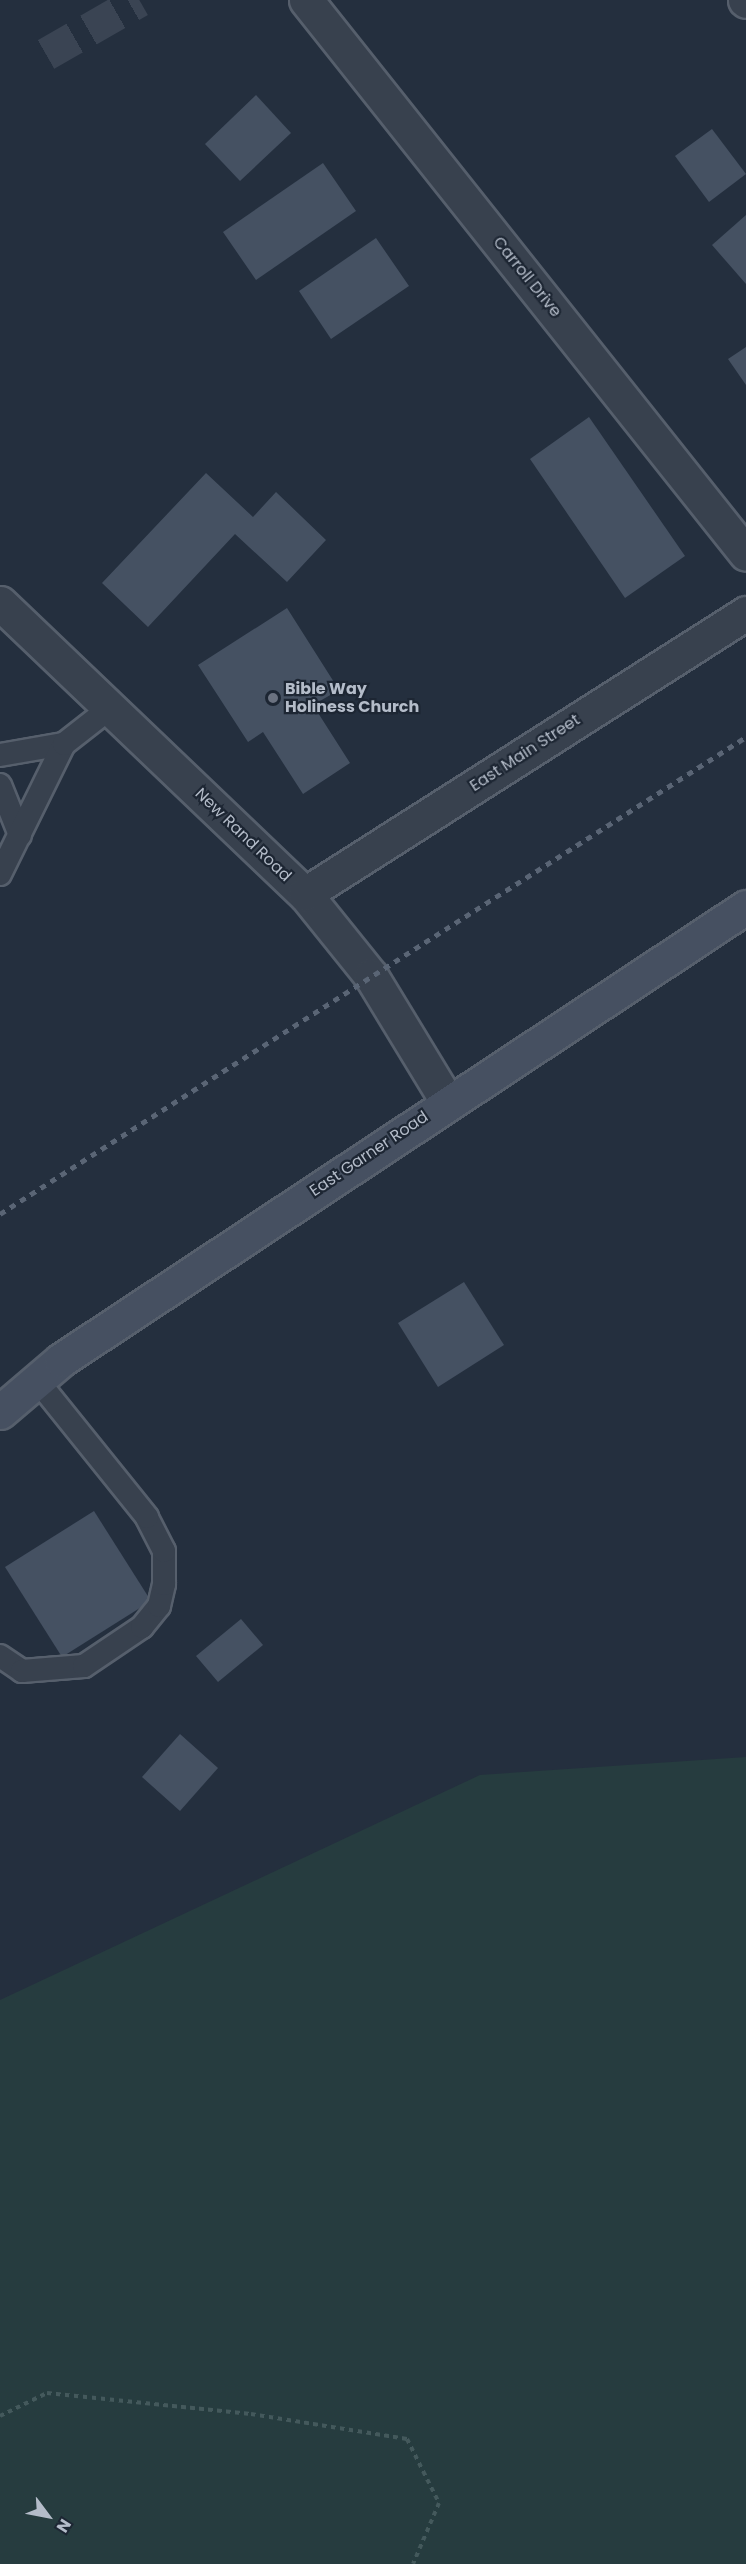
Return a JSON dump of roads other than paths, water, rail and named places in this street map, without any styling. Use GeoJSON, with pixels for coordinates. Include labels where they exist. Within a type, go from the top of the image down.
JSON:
{"type":"FeatureCollection","features":[{"type":"Feature","properties":{"kind":"main road","name":"East Garner Road"},"geometry":{"type":"LineString","coordinates":[[0,1412],[37,1380],[447,1101],[746,907]]}},
{"type":"Feature","properties":{"kind":"street","name":"Carroll Drive"},"geometry":{"type":"LineString","coordinates":[[306,0],[746,555]]}},
{"type":"Feature","properties":{"kind":"street","name":"New Rand Road"},"geometry":{"type":"LineString","coordinates":[[0,603],[305,894],[371,976],[447,1101]]}},
{"type":"Feature","properties":{"kind":"street","name":"East Main Street"},"geometry":{"type":"LineString","coordinates":[[305,894],[746,613]]}},
{"type":"Feature","properties":{"kind":"lane"},"geometry":{"type":"LineString","coordinates":[[0,874],[64,744],[110,708]]}},
{"type":"Feature","properties":{"kind":"lane"},"geometry":{"type":"LineString","coordinates":[[0,755],[64,744]]}},
{"type":"Feature","properties":{"kind":"lane"},"geometry":{"type":"LineString","coordinates":[[0,785],[20,835]]}},
{"type":"Feature","properties":{"kind":"lane"},"geometry":{"type":"LineString","coordinates":[[0,1656],[22,1671],[84,1666],[142,1627],[159,1606],[165,1584],[165,1551],[147,1518],[37,1380]]}},
{"type":"Feature","properties":{"kind":"tunnel"},"geometry":{"type":"LineString","coordinates":[[46,54],[140,0]]}},
{"type":"Feature","properties":{"kind":"railway"},"geometry":{"type":"LineString","coordinates":[[0,1214],[746,737]]}},
{"type":"Feature","properties":{"kind":"place","name":"Bible Way Holiness Church"},"geometry":{"type":"Point","coordinates":[273,698]}}]}
